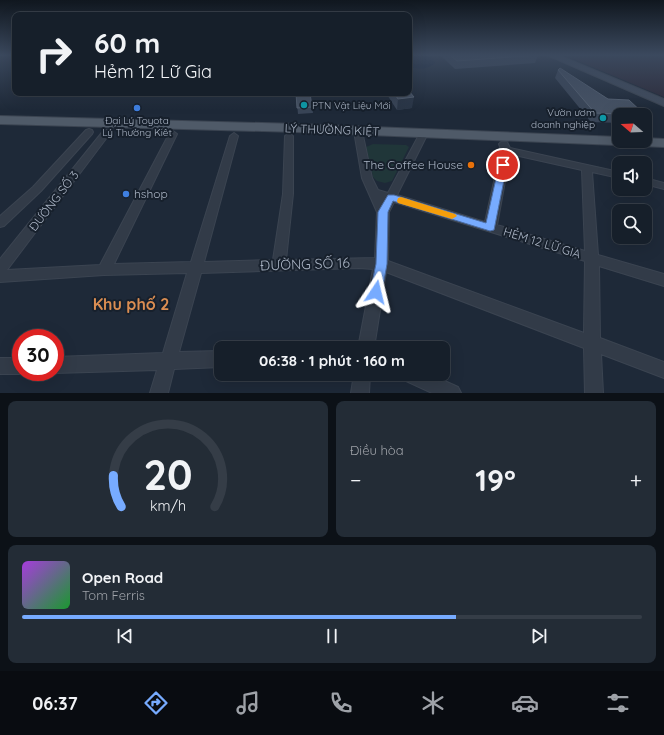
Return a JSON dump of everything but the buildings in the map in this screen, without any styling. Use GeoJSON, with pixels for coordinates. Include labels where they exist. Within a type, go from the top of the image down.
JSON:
{"type":"FeatureCollection","features":[{"type":"Feature","properties":{"kind":"main road"},"geometry":{"type":"LineString","coordinates":[[593,73],[664,104]]}},
{"type":"Feature","properties":{"kind":"main road","name":"LÝ THƯỜNG KIỆT"},"geometry":{"type":"LineString","coordinates":[[0,120],[358,135],[422,137],[463,136],[664,143]]}},
{"type":"Feature","properties":{"kind":"main road","name":"LÝ THƯỜNG KIỆT"},"geometry":{"type":"LineString","coordinates":[[0,130],[234,136],[358,135]]}},
{"type":"Feature","properties":{"kind":"main road","name":"LÝ THƯỜNG KIỆT"},"geometry":{"type":"LineString","coordinates":[[422,137],[505,147],[664,149]]}},
{"type":"Feature","properties":{"kind":"street"},"geometry":{"type":"LineString","coordinates":[[0,223],[36,189],[89,132]]}},
{"type":"Feature","properties":{"kind":"street","name":"ĐƯỜNG SỐ 3"},"geometry":{"type":"LineString","coordinates":[[0,269],[107,132]]}},
{"type":"Feature","properties":{"kind":"street"},"geometry":{"type":"LineString","coordinates":[[104,270],[173,134]]}},
{"type":"Feature","properties":{"kind":"street"},"geometry":{"type":"LineString","coordinates":[[358,135],[367,178],[383,212]]}},
{"type":"Feature","properties":{"kind":"street"},"geometry":{"type":"LineString","coordinates":[[159,393],[234,136]]}},
{"type":"Feature","properties":{"kind":"street"},"geometry":{"type":"LineString","coordinates":[[279,265],[288,194],[289,136]]}},
{"type":"Feature","properties":{"kind":"street"},"geometry":{"type":"LineString","coordinates":[[367,341],[381,264],[383,212],[422,137]]}},
{"type":"Feature","properties":{"kind":"street"},"geometry":{"type":"LineString","coordinates":[[490,228],[505,147],[612,173]]}},
{"type":"Feature","properties":{"kind":"street"},"geometry":{"type":"LineString","coordinates":[[587,168],[592,258],[592,343],[594,393]]}},
{"type":"Feature","properties":{"kind":"street"},"geometry":{"type":"LineString","coordinates":[[652,183],[664,186]]}},
{"type":"Feature","properties":{"kind":"street","name":"HẺM 12 LỮ GIA"},"geometry":{"type":"LineString","coordinates":[[373,192],[664,280]]}},
{"type":"Feature","properties":{"kind":"street","name":"ĐƯỜNG SỐ 16"},"geometry":{"type":"LineString","coordinates":[[0,276],[195,267],[359,263],[381,264],[664,370]]}},
{"type":"Feature","properties":{"kind":"street"},"geometry":{"type":"LineString","coordinates":[[64,365],[214,359]]}},
{"type":"Feature","properties":{"kind":"street"},"geometry":{"type":"LineString","coordinates":[[0,366],[12,366]]}},
{"type":"Feature","properties":{"kind":"street"},"geometry":{"type":"LineString","coordinates":[[360,393],[361,381]]}},
{"type":"Feature","properties":{"kind":"street"},"geometry":{"type":"LineString","coordinates":[[425,381],[452,393]]}},
{"type":"Feature","properties":{"kind":"shaded area"},"geometry":{"type":"Polygon","coordinates":[[[608,73],[664,73],[664,97],[608,73]]]}},
{"type":"Feature","properties":{"kind":"green space"},"geometry":{"type":"Polygon","coordinates":[[[373,144],[406,145],[409,147],[392,181],[385,183],[377,181],[373,177],[366,147],[373,144]]]}},
{"type":"Feature","properties":{"kind":"slow traffic"},"geometry":{"type":"LineString","coordinates":[[401,201],[452,216]]}},
{"type":"Feature","properties":{"kind":"place","name":"PTN Vật Liệu Mới"},"geometry":{"type":"Point","coordinates":[304,105]}},
{"type":"Feature","properties":{"kind":"place","name":"Đại Lý Toyota Lý Thường Kiêt"},"geometry":{"type":"Point","coordinates":[137,108]}},
{"type":"Feature","properties":{"kind":"place","name":"Vườn ươm doanh nghiệp"},"geometry":{"type":"Point","coordinates":[603,118]}},
{"type":"Feature","properties":{"kind":"place","name":"The Coffee House"},"geometry":{"type":"Point","coordinates":[471,165]}},
{"type":"Feature","properties":{"kind":"place","name":"hshop"},"geometry":{"type":"Point","coordinates":[126,194]}},
{"type":"Feature","properties":{"kind":"district","name":"Khu phố 2"},"geometry":{"type":"Point","coordinates":[131,304]}},
{"type":"Feature","properties":{"kind":"route"},"geometry":{"type":"LineString","coordinates":[[376,292],[381,264],[383,212],[391,197],[490,228],[503,165]]}}]}
